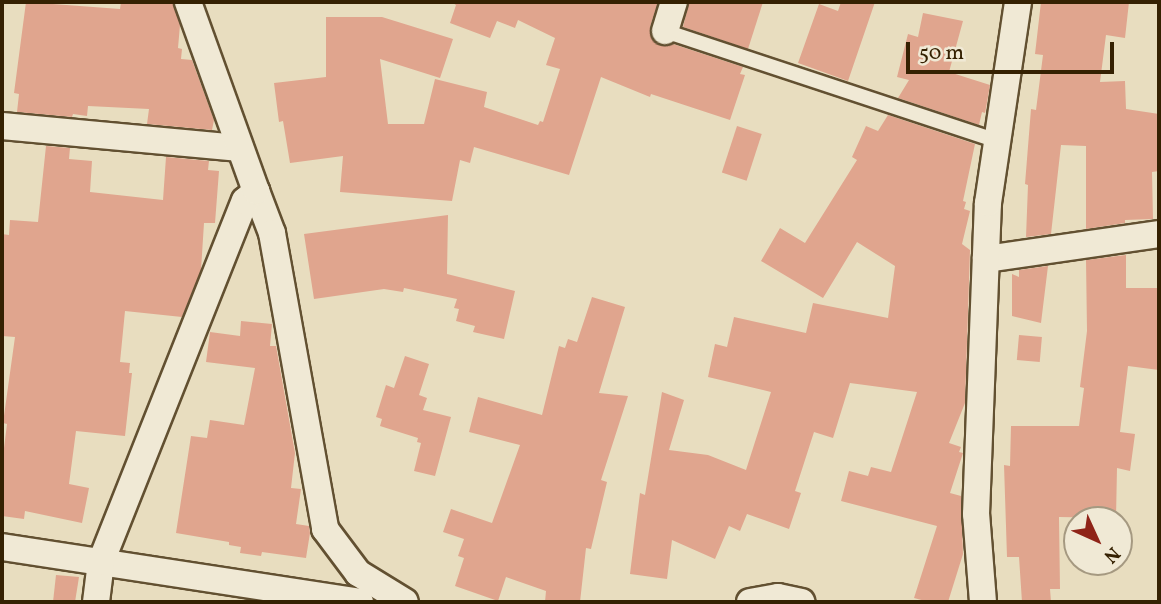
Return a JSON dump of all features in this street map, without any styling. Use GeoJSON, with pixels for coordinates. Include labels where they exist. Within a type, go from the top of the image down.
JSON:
{"type":"FeatureCollection","features":[{"type":"Feature","properties":{"kind":"street"},"geometry":{"type":"LineString","coordinates":[[188,2],[238,148],[272,233],[325,530],[358,573],[405,602]]}},
{"type":"Feature","properties":{"kind":"street"},"geometry":{"type":"LineString","coordinates":[[665,31],[674,2]]}},
{"type":"Feature","properties":{"kind":"street"},"geometry":{"type":"LineString","coordinates":[[983,602],[976,514],[988,203],[1018,2]]}},
{"type":"Feature","properties":{"kind":"street"},"geometry":{"type":"LineString","coordinates":[[2,126],[238,148]]}},
{"type":"Feature","properties":{"kind":"street"},"geometry":{"type":"LineString","coordinates":[[96,602],[101,562],[245,201],[256,191]]}},
{"type":"Feature","properties":{"kind":"street"},"geometry":{"type":"LineString","coordinates":[[986,259],[1159,234]]}},
{"type":"Feature","properties":{"kind":"street"},"geometry":{"type":"LineString","coordinates":[[2,547],[360,602]]}},
{"type":"Feature","properties":{"kind":"street"},"geometry":{"type":"LineString","coordinates":[[750,602],[778,597],[801,602]]}},
{"type":"Feature","properties":{"kind":"lane"},"geometry":{"type":"LineString","coordinates":[[665,31],[997,141]]}},
{"type":"Feature","properties":{"kind":"building"},"geometry":{"type":"Polygon","coordinates":[[[26,2],[120,9],[121,2],[173,2],[180,25],[178,48],[182,49],[181,59],[192,60],[214,120],[212,130],[147,124],[149,109],[88,106],[87,116],[73,114],[72,117],[17,112],[19,94],[14,93],[26,2]]]}},
{"type":"Feature","properties":{"kind":"building"},"geometry":{"type":"Polygon","coordinates":[[[451,2],[658,2],[650,27],[654,42],[661,46],[673,44],[743,67],[740,74],[745,75],[730,120],[651,94],[650,97],[601,77],[569,175],[474,147],[470,163],[460,160],[452,201],[340,192],[343,156],[290,163],[283,121],[279,122],[274,83],[326,77],[326,17],[382,17],[453,39],[440,78],[380,59],[388,124],[424,124],[435,79],[487,92],[484,107],[538,125],[540,121],[543,122],[560,69],[546,65],[555,38],[518,20],[515,28],[497,21],[490,38],[450,23],[456,5],[451,2]]]}},
{"type":"Feature","properties":{"kind":"building"},"geometry":{"type":"Polygon","coordinates":[[[689,2],[763,2],[748,49],[683,27],[689,2]]]}},
{"type":"Feature","properties":{"kind":"building"},"geometry":{"type":"Polygon","coordinates":[[[841,2],[875,2],[848,81],[798,63],[819,4],[838,11],[841,2]]]}},
{"type":"Feature","properties":{"kind":"building"},"geometry":{"type":"Polygon","coordinates":[[[1041,2],[1129,2],[1125,38],[1106,35],[1100,82],[1125,81],[1126,109],[1159,114],[1159,171],[1152,172],[1153,219],[1125,220],[1125,223],[1086,229],[1086,146],[1061,145],[1051,234],[1026,237],[1028,185],[1025,184],[1031,109],[1036,110],[1043,55],[1035,54],[1041,2]]]}},
{"type":"Feature","properties":{"kind":"building"},"geometry":{"type":"Polygon","coordinates":[[[923,13],[963,21],[949,72],[990,85],[985,113],[982,112],[979,125],[898,98],[909,80],[897,77],[908,34],[918,37],[923,13]]]}},
{"type":"Feature","properties":{"kind":"building"},"geometry":{"type":"Polygon","coordinates":[[[888,115],[975,144],[963,201],[966,202],[964,209],[970,211],[962,244],[970,250],[965,403],[949,443],[961,447],[959,452],[963,453],[950,493],[961,496],[963,554],[948,602],[929,602],[914,598],[937,526],[841,501],[849,471],[868,476],[871,467],[891,472],[917,392],[850,383],[833,438],[814,432],[795,491],[801,493],[789,529],[747,514],[740,531],[729,526],[715,559],[672,540],[667,579],[630,574],[640,493],[645,495],[662,392],[684,400],[669,450],[708,455],[746,470],[771,392],[708,377],[715,344],[727,347],[734,317],[806,333],[813,303],[888,318],[895,266],[857,242],[823,298],[761,261],[780,228],[805,243],[857,160],[852,157],[866,126],[878,131],[888,115]]]}},
{"type":"Feature","properties":{"kind":"building"},"geometry":{"type":"Polygon","coordinates":[[[737,126],[762,134],[747,181],[722,173],[737,126]]]}},
{"type":"Feature","properties":{"kind":"building"},"geometry":{"type":"Polygon","coordinates":[[[46,146],[70,148],[69,159],[92,161],[90,192],[163,200],[166,157],[209,161],[208,170],[219,171],[215,223],[204,223],[201,270],[182,317],[125,311],[120,362],[130,363],[129,373],[132,373],[125,436],[76,431],[69,484],[89,488],[82,523],[25,511],[24,519],[2,516],[2,464],[7,424],[3,423],[15,337],[2,336],[2,234],[9,235],[10,220],[38,222],[46,146]]]}},
{"type":"Feature","properties":{"kind":"building"},"geometry":{"type":"Polygon","coordinates":[[[448,215],[447,274],[515,291],[504,339],[473,332],[475,326],[456,321],[459,309],[454,308],[457,299],[404,288],[403,292],[384,289],[314,299],[304,234],[448,215]]]}},
{"type":"Feature","properties":{"kind":"building"},"geometry":{"type":"Polygon","coordinates":[[[1126,255],[1126,288],[1159,288],[1159,370],[1128,366],[1120,432],[1135,434],[1130,471],[1117,468],[1116,506],[1063,506],[1063,517],[1059,517],[1060,589],[1050,589],[1051,602],[1022,602],[1019,557],[1007,557],[1004,465],[1010,466],[1011,426],[1079,426],[1084,388],[1080,387],[1087,331],[1086,260],[1126,255]]]}},
{"type":"Feature","properties":{"kind":"building"},"geometry":{"type":"Polygon","coordinates":[[[1048,266],[1041,323],[1012,316],[1012,274],[1019,277],[1019,270],[1048,266]]]}},
{"type":"Feature","properties":{"kind":"building"},"geometry":{"type":"Polygon","coordinates":[[[592,297],[625,307],[599,393],[628,396],[601,480],[607,482],[591,549],[586,548],[580,602],[545,602],[546,591],[506,577],[498,601],[455,586],[464,558],[458,556],[464,539],[443,532],[451,509],[492,523],[520,445],[469,432],[478,397],[542,415],[559,346],[565,348],[568,339],[577,342],[592,297]]]}},
{"type":"Feature","properties":{"kind":"building"},"geometry":{"type":"Polygon","coordinates":[[[241,321],[272,324],[270,346],[276,346],[295,453],[291,488],[301,489],[296,524],[309,526],[306,558],[262,552],[261,556],[240,553],[241,547],[229,545],[229,542],[176,533],[191,436],[207,438],[210,420],[244,425],[255,368],[206,362],[210,332],[240,336],[241,321]]]}},
{"type":"Feature","properties":{"kind":"building"},"geometry":{"type":"Polygon","coordinates":[[[1019,335],[1042,337],[1040,362],[1017,360],[1019,335]]]}},
{"type":"Feature","properties":{"kind":"building"},"geometry":{"type":"Polygon","coordinates":[[[405,356],[429,364],[419,395],[427,398],[423,410],[451,417],[435,476],[414,471],[421,443],[417,442],[418,438],[380,426],[382,419],[376,417],[386,385],[394,388],[405,356]]]}},
{"type":"Feature","properties":{"kind":"building"},"geometry":{"type":"Polygon","coordinates":[[[56,575],[79,577],[75,602],[53,602],[56,575]]]}}]}
